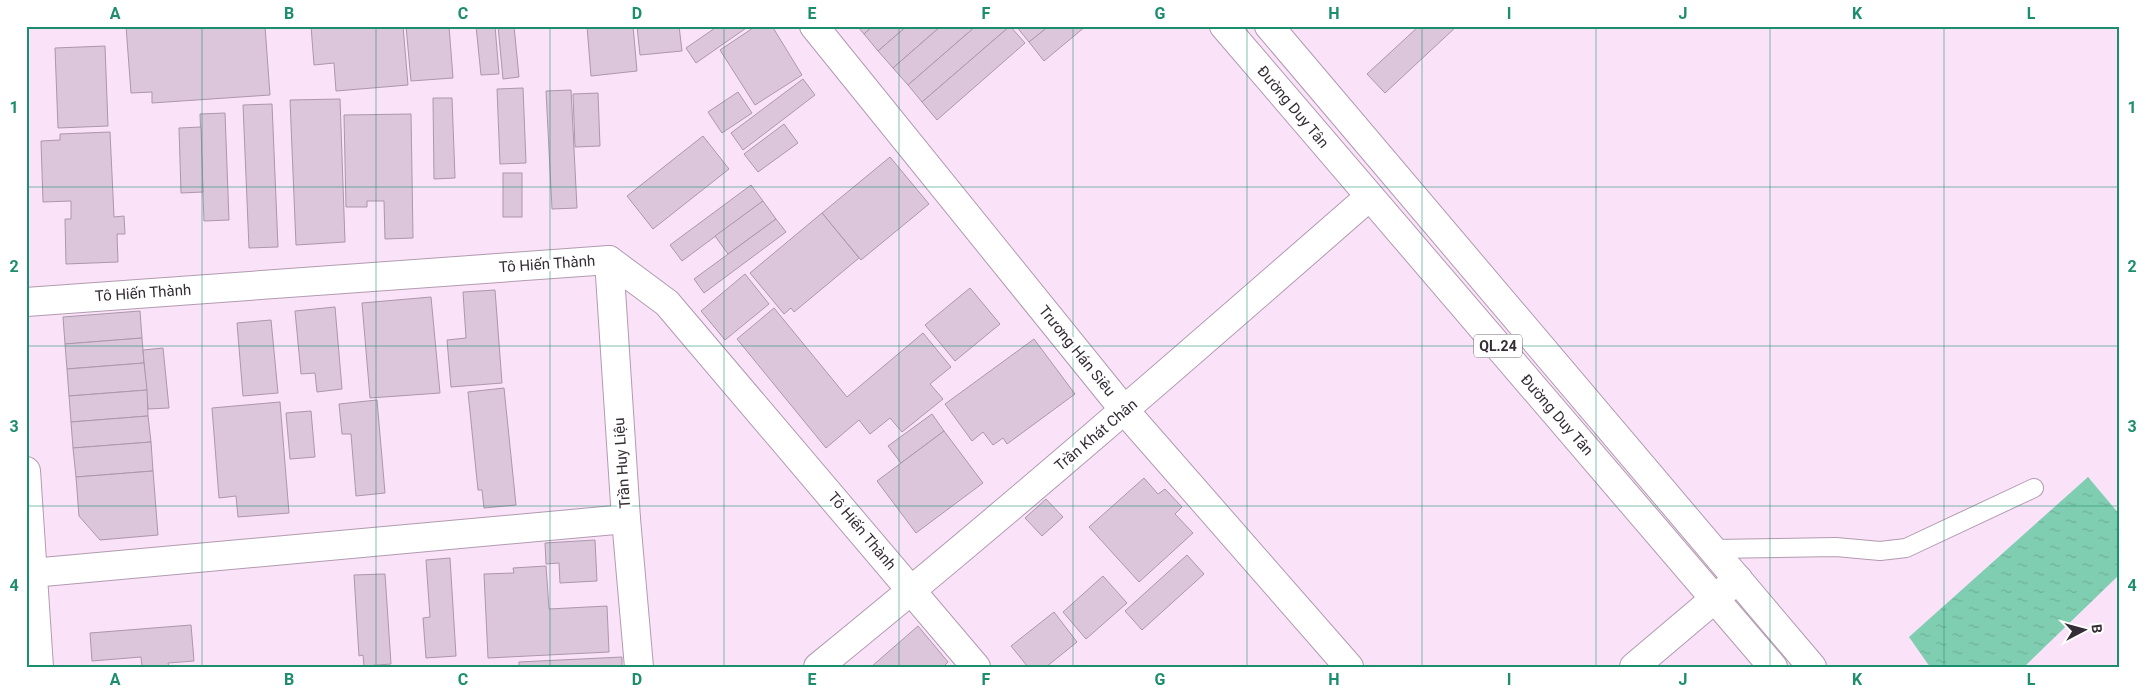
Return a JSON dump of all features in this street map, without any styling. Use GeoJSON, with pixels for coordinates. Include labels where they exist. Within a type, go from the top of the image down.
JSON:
{"type":"FeatureCollection","features":[{"type":"Feature","properties":{"kind":"street","name":"Trương Hán Siêu"},"geometry":{"type":"LineString","coordinates":[[814,26],[1125,410],[1349,667]]}},
{"type":"Feature","properties":{"kind":"street","name":"Đường Duy Tân"},"geometry":{"type":"LineString","coordinates":[[1224,26],[1369,197],[1716,598],[1773,667]]}},
{"type":"Feature","properties":{"kind":"street","name":"Đường Duy Tân"},"geometry":{"type":"LineString","coordinates":[[1269,26],[1812,667]]}},
{"type":"Feature","properties":{"kind":"street","name":"Trần Khát Chân"},"geometry":{"type":"LineString","coordinates":[[818,667],[1125,410],[1369,197]]}},
{"type":"Feature","properties":{"kind":"street","name":"Tô Hiến Thành"},"geometry":{"type":"LineString","coordinates":[[26,302],[609,260],[668,303],[976,667]]}},
{"type":"Feature","properties":{"kind":"street","name":"Trần Huy Liệu"},"geometry":{"type":"LineString","coordinates":[[609,260],[626,519],[639,667]]}},
{"type":"Feature","properties":{"kind":"street"},"geometry":{"type":"LineString","coordinates":[[26,472],[38,667]]}},
{"type":"Feature","properties":{"kind":"street"},"geometry":{"type":"LineString","coordinates":[[32,573],[626,519]]}},
{"type":"Feature","properties":{"kind":"street"},"geometry":{"type":"LineString","coordinates":[[1634,667],[1738,579]]}},
{"type":"Feature","properties":{"kind":"lane"},"geometry":{"type":"LineString","coordinates":[[1712,549],[1836,548],[1880,551],[1906,548],[2034,488]]}},
{"type":"Feature","properties":{"kind":"water"},"geometry":{"type":"Polygon","coordinates":[[[2088,477],[2120,515],[2120,574],[2024,667],[1930,667],[1909,637],[2088,477]]]}},
{"type":"Feature","properties":{"kind":"building"},"geometry":{"type":"Polygon","coordinates":[[[126,26],[265,26],[270,95],[152,103],[152,92],[131,93],[126,26]]]}},
{"type":"Feature","properties":{"kind":"building"},"geometry":{"type":"Polygon","coordinates":[[[311,26],[403,26],[408,85],[336,91],[334,63],[314,65],[311,26]]]}},
{"type":"Feature","properties":{"kind":"building"},"geometry":{"type":"Polygon","coordinates":[[[406,26],[449,26],[453,78],[411,81],[406,26]]]}},
{"type":"Feature","properties":{"kind":"building"},"geometry":{"type":"Polygon","coordinates":[[[476,26],[495,26],[499,74],[481,75],[476,26]]]}},
{"type":"Feature","properties":{"kind":"building"},"geometry":{"type":"Polygon","coordinates":[[[498,26],[514,26],[519,77],[503,79],[498,26]]]}},
{"type":"Feature","properties":{"kind":"building"},"geometry":{"type":"Polygon","coordinates":[[[587,26],[633,26],[637,71],[591,76],[587,26]]]}},
{"type":"Feature","properties":{"kind":"building"},"geometry":{"type":"Polygon","coordinates":[[[637,26],[679,26],[682,51],[640,55],[637,26]]]}},
{"type":"Feature","properties":{"kind":"building"},"geometry":{"type":"Polygon","coordinates":[[[718,26],[749,26],[696,63],[686,48],[718,26]]]}},
{"type":"Feature","properties":{"kind":"building"},"geometry":{"type":"Polygon","coordinates":[[[756,26],[772,26],[802,75],[755,105],[720,50],[756,26]]]}},
{"type":"Feature","properties":{"kind":"building"},"geometry":{"type":"Polygon","coordinates":[[[857,26],[873,26],[864,34],[857,26]]]}},
{"type":"Feature","properties":{"kind":"building"},"geometry":{"type":"Polygon","coordinates":[[[873,26],[907,26],[878,51],[864,34],[873,26]]]}},
{"type":"Feature","properties":{"kind":"building"},"geometry":{"type":"Polygon","coordinates":[[[907,26],[941,26],[893,68],[878,51],[907,26]]]}},
{"type":"Feature","properties":{"kind":"building"},"geometry":{"type":"Polygon","coordinates":[[[941,26],[976,26],[908,85],[893,68],[941,26]]]}},
{"type":"Feature","properties":{"kind":"building"},"geometry":{"type":"Polygon","coordinates":[[[976,26],[1010,26],[922,102],[908,85],[976,26]]]}},
{"type":"Feature","properties":{"kind":"building"},"geometry":{"type":"Polygon","coordinates":[[[1010,26],[1025,43],[937,120],[922,102],[1010,26]]]}},
{"type":"Feature","properties":{"kind":"building"},"geometry":{"type":"Polygon","coordinates":[[[1016,26],[1049,26],[1029,42],[1016,26]]]}},
{"type":"Feature","properties":{"kind":"building"},"geometry":{"type":"Polygon","coordinates":[[[1049,26],[1086,26],[1044,61],[1029,42],[1049,26]]]}},
{"type":"Feature","properties":{"kind":"building"},"geometry":{"type":"Polygon","coordinates":[[[1419,26],[1457,26],[1385,93],[1367,74],[1419,26]]]}},
{"type":"Feature","properties":{"kind":"building"},"geometry":{"type":"Polygon","coordinates":[[[105,46],[108,126],[58,128],[55,48],[105,46]]]}},
{"type":"Feature","properties":{"kind":"building"},"geometry":{"type":"Polygon","coordinates":[[[803,79],[815,95],[743,150],[731,133],[803,79]]]}},
{"type":"Feature","properties":{"kind":"building"},"geometry":{"type":"Polygon","coordinates":[[[523,88],[526,163],[500,164],[497,89],[523,88]]]}},
{"type":"Feature","properties":{"kind":"building"},"geometry":{"type":"Polygon","coordinates":[[[571,90],[577,208],[552,209],[546,91],[571,90]]]}},
{"type":"Feature","properties":{"kind":"building"},"geometry":{"type":"Polygon","coordinates":[[[738,92],[752,113],[722,133],[708,112],[738,92]]]}},
{"type":"Feature","properties":{"kind":"building"},"geometry":{"type":"Polygon","coordinates":[[[598,93],[600,146],[575,147],[573,94],[598,93]]]}},
{"type":"Feature","properties":{"kind":"building"},"geometry":{"type":"Polygon","coordinates":[[[433,98],[452,98],[455,178],[434,179],[433,98]]]}},
{"type":"Feature","properties":{"kind":"building"},"geometry":{"type":"Polygon","coordinates":[[[340,99],[345,242],[296,245],[290,100],[340,99]]]}},
{"type":"Feature","properties":{"kind":"building"},"geometry":{"type":"Polygon","coordinates":[[[272,104],[278,247],[249,248],[243,105],[272,104]]]}},
{"type":"Feature","properties":{"kind":"building"},"geometry":{"type":"Polygon","coordinates":[[[225,113],[229,220],[204,221],[200,114],[225,113]]]}},
{"type":"Feature","properties":{"kind":"building"},"geometry":{"type":"Polygon","coordinates":[[[411,114],[413,238],[385,239],[384,201],[367,201],[367,207],[346,207],[344,115],[411,114]]]}},
{"type":"Feature","properties":{"kind":"building"},"geometry":{"type":"Polygon","coordinates":[[[784,124],[798,143],[758,172],[744,154],[784,124]]]}},
{"type":"Feature","properties":{"kind":"building"},"geometry":{"type":"Polygon","coordinates":[[[201,127],[203,192],[181,193],[179,128],[201,127]]]}},
{"type":"Feature","properties":{"kind":"building"},"geometry":{"type":"Polygon","coordinates":[[[110,132],[114,217],[124,216],[125,234],[117,234],[118,262],[66,264],[65,219],[71,219],[71,201],[43,202],[41,141],[60,140],[60,134],[110,132]]]}},
{"type":"Feature","properties":{"kind":"building"},"geometry":{"type":"Polygon","coordinates":[[[703,136],[729,169],[653,229],[627,196],[703,136]]]}},
{"type":"Feature","properties":{"kind":"building"},"geometry":{"type":"Polygon","coordinates":[[[890,157],[929,204],[861,260],[822,213],[890,157]]]}},
{"type":"Feature","properties":{"kind":"building"},"geometry":{"type":"Polygon","coordinates":[[[503,173],[522,173],[522,217],[503,217],[503,173]]]}},
{"type":"Feature","properties":{"kind":"building"},"geometry":{"type":"Polygon","coordinates":[[[751,185],[763,201],[682,261],[670,245],[751,185]]]}},
{"type":"Feature","properties":{"kind":"building"},"geometry":{"type":"Polygon","coordinates":[[[763,201],[776,219],[728,254],[715,236],[763,201]]]}},
{"type":"Feature","properties":{"kind":"building"},"geometry":{"type":"Polygon","coordinates":[[[822,213],[859,258],[794,312],[791,308],[784,314],[750,273],[822,213]]]}},
{"type":"Feature","properties":{"kind":"building"},"geometry":{"type":"Polygon","coordinates":[[[776,219],[786,232],[704,293],[694,279],[776,219]]]}},
{"type":"Feature","properties":{"kind":"building"},"geometry":{"type":"Polygon","coordinates":[[[745,274],[769,304],[725,340],[701,311],[745,274]]]}},
{"type":"Feature","properties":{"kind":"building"},"geometry":{"type":"Polygon","coordinates":[[[970,288],[1000,324],[955,361],[925,325],[970,288]]]}},
{"type":"Feature","properties":{"kind":"building"},"geometry":{"type":"Polygon","coordinates":[[[495,290],[502,383],[451,387],[447,340],[466,338],[463,292],[495,290]]]}},
{"type":"Feature","properties":{"kind":"building"},"geometry":{"type":"Polygon","coordinates":[[[431,297],[440,393],[370,398],[362,303],[431,297]]]}},
{"type":"Feature","properties":{"kind":"building"},"geometry":{"type":"Polygon","coordinates":[[[335,307],[342,389],[317,392],[315,373],[301,374],[295,311],[335,307]]]}},
{"type":"Feature","properties":{"kind":"building"},"geometry":{"type":"Polygon","coordinates":[[[774,308],[847,397],[923,333],[951,367],[930,384],[943,399],[902,432],[890,418],[870,434],[859,420],[826,448],[737,339],[774,308]]]}},
{"type":"Feature","properties":{"kind":"building"},"geometry":{"type":"Polygon","coordinates":[[[140,311],[142,338],[65,344],[63,317],[140,311]]]}},
{"type":"Feature","properties":{"kind":"building"},"geometry":{"type":"Polygon","coordinates":[[[271,320],[278,393],[243,396],[237,323],[271,320]]]}},
{"type":"Feature","properties":{"kind":"building"},"geometry":{"type":"Polygon","coordinates":[[[142,338],[144,363],[67,369],[65,344],[142,338]]]}},
{"type":"Feature","properties":{"kind":"building"},"geometry":{"type":"Polygon","coordinates":[[[1034,339],[1075,394],[1007,444],[1003,438],[993,445],[983,432],[972,441],[945,404],[1034,339]]]}},
{"type":"Feature","properties":{"kind":"building"},"geometry":{"type":"Polygon","coordinates":[[[163,348],[169,408],[148,409],[143,350],[163,348]]]}},
{"type":"Feature","properties":{"kind":"building"},"geometry":{"type":"Polygon","coordinates":[[[144,363],[147,390],[69,396],[67,369],[144,363]]]}},
{"type":"Feature","properties":{"kind":"building"},"geometry":{"type":"Polygon","coordinates":[[[504,388],[516,505],[484,508],[482,490],[478,490],[468,392],[504,388]]]}},
{"type":"Feature","properties":{"kind":"building"},"geometry":{"type":"Polygon","coordinates":[[[147,390],[148,416],[71,422],[69,396],[147,390]]]}},
{"type":"Feature","properties":{"kind":"building"},"geometry":{"type":"Polygon","coordinates":[[[377,400],[385,493],[356,496],[351,434],[342,434],[339,404],[377,400]]]}},
{"type":"Feature","properties":{"kind":"building"},"geometry":{"type":"Polygon","coordinates":[[[280,402],[289,513],[238,517],[236,496],[219,498],[212,408],[280,402]]]}},
{"type":"Feature","properties":{"kind":"building"},"geometry":{"type":"Polygon","coordinates":[[[311,411],[315,457],[290,459],[286,413],[311,411]]]}},
{"type":"Feature","properties":{"kind":"building"},"geometry":{"type":"Polygon","coordinates":[[[932,414],[944,431],[901,463],[888,446],[932,414]]]}},
{"type":"Feature","properties":{"kind":"building"},"geometry":{"type":"Polygon","coordinates":[[[148,416],[151,442],[73,448],[71,422],[148,416]]]}},
{"type":"Feature","properties":{"kind":"building"},"geometry":{"type":"Polygon","coordinates":[[[944,431],[983,483],[916,533],[877,481],[944,431]]]}},
{"type":"Feature","properties":{"kind":"building"},"geometry":{"type":"Polygon","coordinates":[[[151,442],[153,471],[76,477],[73,448],[151,442]]]}},
{"type":"Feature","properties":{"kind":"building"},"geometry":{"type":"Polygon","coordinates":[[[153,471],[158,535],[100,540],[79,516],[76,477],[153,471]]]}},
{"type":"Feature","properties":{"kind":"building"},"geometry":{"type":"Polygon","coordinates":[[[1144,478],[1158,494],[1165,489],[1182,507],[1175,514],[1193,533],[1139,582],[1089,527],[1144,478]]]}},
{"type":"Feature","properties":{"kind":"building"},"geometry":{"type":"Polygon","coordinates":[[[1046,499],[1063,517],[1042,536],[1025,518],[1046,499]]]}},
{"type":"Feature","properties":{"kind":"building"},"geometry":{"type":"Polygon","coordinates":[[[595,540],[597,581],[560,583],[559,563],[546,564],[545,543],[595,540]]]}},
{"type":"Feature","properties":{"kind":"building"},"geometry":{"type":"Polygon","coordinates":[[[1187,555],[1204,574],[1142,630],[1125,611],[1187,555]]]}},
{"type":"Feature","properties":{"kind":"building"},"geometry":{"type":"Polygon","coordinates":[[[450,558],[456,656],[426,658],[423,618],[430,617],[426,560],[450,558]]]}},
{"type":"Feature","properties":{"kind":"building"},"geometry":{"type":"Polygon","coordinates":[[[546,566],[549,609],[607,606],[609,652],[488,658],[484,574],[514,573],[513,568],[546,566]]]}},
{"type":"Feature","properties":{"kind":"building"},"geometry":{"type":"Polygon","coordinates":[[[385,574],[391,664],[364,666],[363,655],[359,656],[354,575],[385,574]]]}},
{"type":"Feature","properties":{"kind":"building"},"geometry":{"type":"Polygon","coordinates":[[[1103,576],[1127,603],[1086,639],[1063,612],[1103,576]]]}},
{"type":"Feature","properties":{"kind":"building"},"geometry":{"type":"Polygon","coordinates":[[[1054,612],[1077,642],[1046,667],[1028,667],[1011,646],[1054,612]]]}},
{"type":"Feature","properties":{"kind":"building"},"geometry":{"type":"Polygon","coordinates":[[[191,625],[194,661],[168,663],[169,667],[142,667],[141,657],[92,661],[90,633],[191,625]]]}},
{"type":"Feature","properties":{"kind":"building"},"geometry":{"type":"Polygon","coordinates":[[[918,626],[948,662],[943,667],[871,667],[918,626]]]}},
{"type":"Feature","properties":{"kind":"building"},"geometry":{"type":"Polygon","coordinates":[[[622,657],[622,667],[519,667],[519,662],[622,657]]]}}]}
